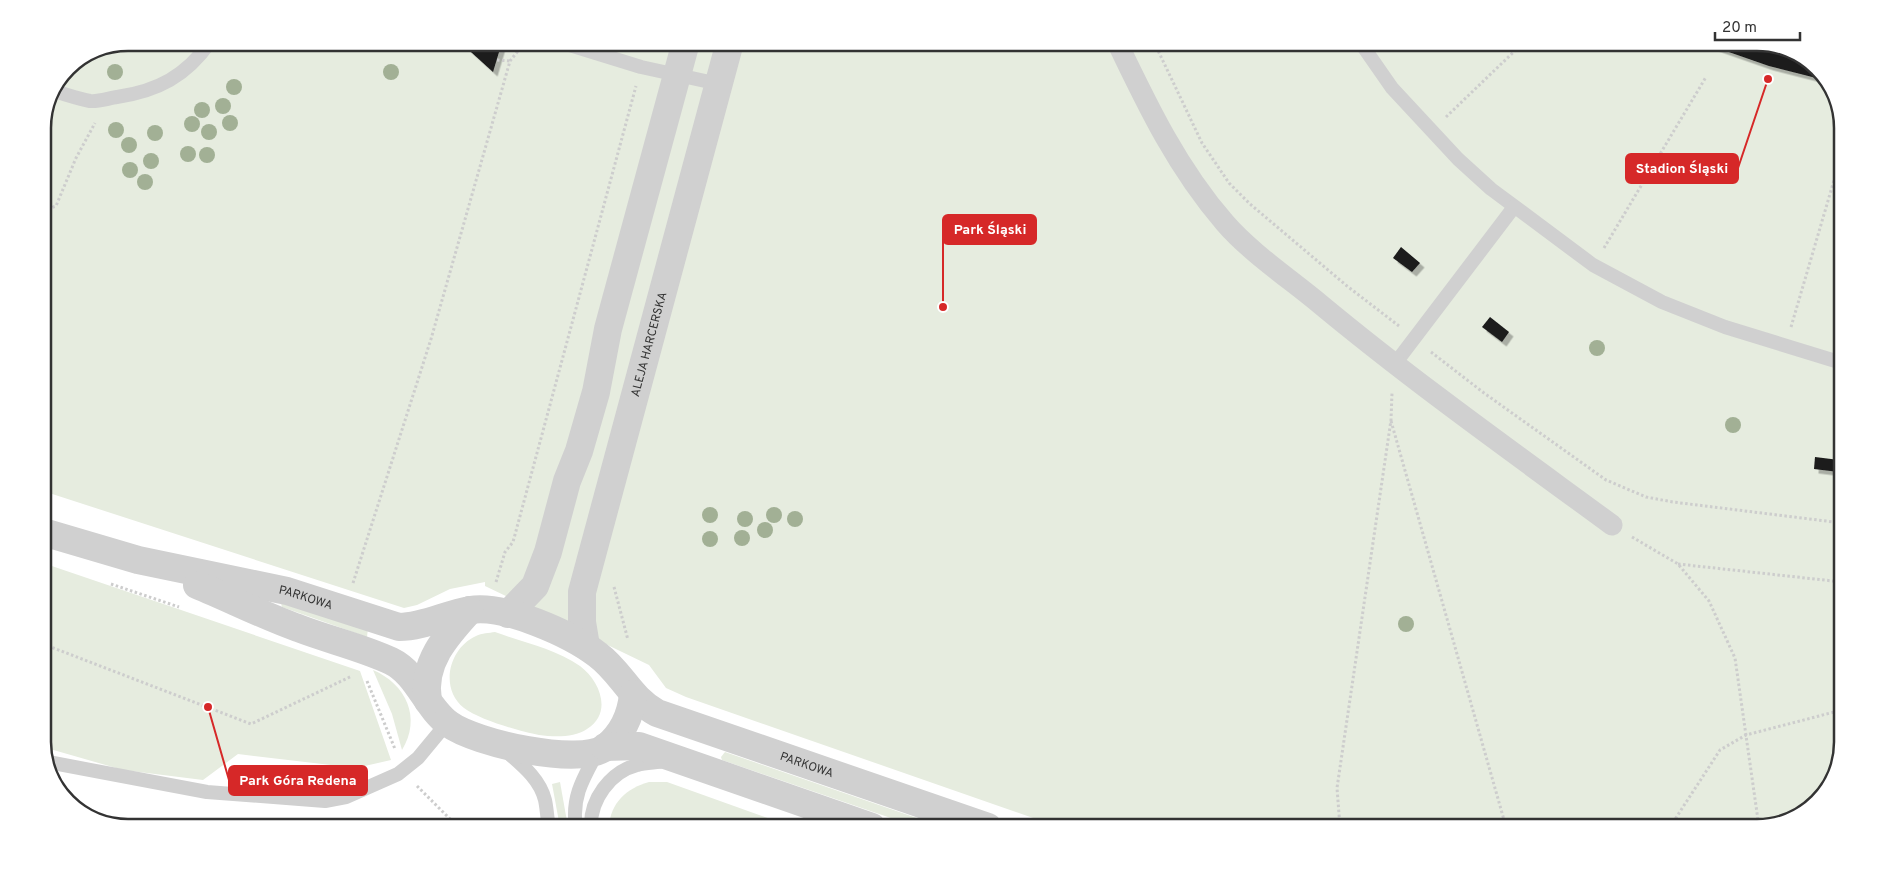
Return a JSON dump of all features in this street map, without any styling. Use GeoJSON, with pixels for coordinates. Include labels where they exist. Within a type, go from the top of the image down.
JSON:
{"type":"FeatureCollection","features":[{"type":"Feature","properties":{"kind":"street"},"geometry":{"type":"LineString","coordinates":[[508,614],[528,596],[540,578],[596,392],[608,330],[684,51]]}},
{"type":"Feature","properties":{"kind":"street","name":"ALEJA HARCERSKA"},"geometry":{"type":"LineString","coordinates":[[586,646],[582,622],[582,592],[627,417],[669,270],[728,51]]}},
{"type":"Feature","properties":{"kind":"street"},"geometry":{"type":"LineString","coordinates":[[1121,51],[1152,115],[1175,157],[1226,224],[1394,364],[1612,525]]}},
{"type":"Feature","properties":{"kind":"street"},"geometry":{"type":"LineString","coordinates":[[628,259],[669,270]]}},
{"type":"Feature","properties":{"kind":"street","name":"PARKOWA"},"geometry":{"type":"LineString","coordinates":[[51,534],[138,560],[288,591],[399,627],[416,626],[470,610]]}},
{"type":"Feature","properties":{"kind":"street","name":"PARKOWA"},"geometry":{"type":"LineString","coordinates":[[138,560],[296,628],[393,662],[410,677],[428,701]]}},
{"type":"Feature","properties":{"kind":"street"},"geometry":{"type":"LineString","coordinates":[[602,749],[629,716],[633,694],[608,664],[586,646],[558,632],[508,614],[470,610],[442,642],[426,682],[428,701],[447,723],[467,734],[500,746],[565,754],[580,754],[602,749],[639,746],[846,819]]}},
{"type":"Feature","properties":{"kind":"street","name":"PARKOWA"},"geometry":{"type":"LineString","coordinates":[[633,694],[644,705],[658,713],[962,819]]}},
{"type":"Feature","properties":{"kind":"lane"},"geometry":{"type":"LineString","coordinates":[[60,93],[92,101],[140,94],[165,83],[196,62],[204,51]]}},
{"type":"Feature","properties":{"kind":"lane"},"geometry":{"type":"LineString","coordinates":[[588,51],[641,68],[678,74],[719,84]]}},
{"type":"Feature","properties":{"kind":"lane"},"geometry":{"type":"LineString","coordinates":[[1366,51],[1392,88],[1464,165],[1514,207],[1593,265],[1662,302],[1725,327],[1834,361]]}},
{"type":"Feature","properties":{"kind":"lane"},"geometry":{"type":"LineString","coordinates":[[1394,364],[1514,207]]}},
{"type":"Feature","properties":{"kind":"lane"},"geometry":{"type":"LineString","coordinates":[[54,763],[206,792],[325,801],[346,797],[398,774],[418,758],[447,723]]}},
{"type":"Feature","properties":{"kind":"lane"},"geometry":{"type":"LineString","coordinates":[[500,746],[533,776],[545,799],[548,819]]}},
{"type":"Feature","properties":{"kind":"lane"},"geometry":{"type":"LineString","coordinates":[[576,819],[576,798],[581,782],[602,749]]}},
{"type":"Feature","properties":{"kind":"lane"},"geometry":{"type":"LineString","coordinates":[[592,819],[592,811],[598,797],[614,778],[631,767],[674,759]]}},
{"type":"Feature","properties":{"kind":"path"},"geometry":{"type":"LineString","coordinates":[[352,587],[431,339],[510,62],[518,51]]}},
{"type":"Feature","properties":{"kind":"path"},"geometry":{"type":"LineString","coordinates":[[1158,51],[1202,143],[1229,183],[1250,204],[1347,286],[1582,465],[1620,488],[1646,497],[1834,522]]}},
{"type":"Feature","properties":{"kind":"path"},"geometry":{"type":"LineString","coordinates":[[1432,132],[1515,51]]}},
{"type":"Feature","properties":{"kind":"path"},"geometry":{"type":"LineString","coordinates":[[497,60],[510,62]]}},
{"type":"Feature","properties":{"kind":"path"},"geometry":{"type":"LineString","coordinates":[[1593,265],[1706,77]]}},
{"type":"Feature","properties":{"kind":"path"},"geometry":{"type":"LineString","coordinates":[[505,552],[513,542],[633,97]]}},
{"type":"Feature","properties":{"kind":"path"},"geometry":{"type":"LineString","coordinates":[[51,208],[56,206],[76,158],[98,118],[103,99]]}},
{"type":"Feature","properties":{"kind":"path"},"geometry":{"type":"LineString","coordinates":[[1786,347],[1834,181]]}},
{"type":"Feature","properties":{"kind":"path"},"geometry":{"type":"LineString","coordinates":[[1339,819],[1337,788],[1391,420],[1394,364]]}},
{"type":"Feature","properties":{"kind":"path"},"geometry":{"type":"LineString","coordinates":[[1391,420],[1503,819]]}},
{"type":"Feature","properties":{"kind":"path"},"geometry":{"type":"LineString","coordinates":[[1612,525],[1678,564],[1709,601],[1735,658],[1758,819]]}},
{"type":"Feature","properties":{"kind":"path"},"geometry":{"type":"LineString","coordinates":[[1678,564],[1834,581]]}},
{"type":"Feature","properties":{"kind":"path"},"geometry":{"type":"LineString","coordinates":[[611,580],[628,640]]}},
{"type":"Feature","properties":{"kind":"path"},"geometry":{"type":"LineString","coordinates":[[51,647],[251,724],[354,675]]}},
{"type":"Feature","properties":{"kind":"path"},"geometry":{"type":"LineString","coordinates":[[366,679],[397,755]]}},
{"type":"Feature","properties":{"kind":"path"},"geometry":{"type":"LineString","coordinates":[[1676,819],[1720,750],[1746,735],[1834,712]]}},
{"type":"Feature","properties":{"kind":"path"},"geometry":{"type":"LineString","coordinates":[[416,785],[449,819]]}},
{"type":"Feature","properties":{"kind":"shaded area"},"geometry":{"type":"Polygon","coordinates":[[[128,51],[1757,51],[1786,57],[1808,70],[1821,85],[1830,103],[1834,123],[1834,742],[1828,771],[1821,785],[1808,800],[1782,815],[1757,819],[1036,819],[686,697],[666,688],[649,665],[485,586],[485,582],[450,589],[417,605],[404,608],[51,494],[51,123],[59,94],[67,81],[77,70],[90,62],[99,57],[128,51]]]}},
{"type":"Feature","properties":{"kind":"shaded area"},"geometry":{"type":"Polygon","coordinates":[[[51,566],[360,671],[391,760],[356,768],[238,754],[203,780],[123,770],[51,749],[51,566]]]}},
{"type":"Feature","properties":{"kind":"shaded area"},"geometry":{"type":"Polygon","coordinates":[[[281,603],[368,628],[367,637],[282,607],[281,603]]]}},
{"type":"Feature","properties":{"kind":"shaded area"},"geometry":{"type":"Polygon","coordinates":[[[495,632],[560,655],[571,660],[587,672],[598,688],[601,697],[600,715],[595,722],[587,729],[576,734],[545,736],[500,724],[480,717],[464,708],[456,700],[452,690],[450,669],[454,659],[467,642],[478,635],[495,632]]]}},
{"type":"Feature","properties":{"kind":"shaded area"},"geometry":{"type":"Polygon","coordinates":[[[373,670],[385,676],[394,684],[402,693],[407,703],[411,726],[402,750],[392,714],[373,670]]]}},
{"type":"Feature","properties":{"kind":"shaded area"},"geometry":{"type":"Polygon","coordinates":[[[725,752],[920,819],[894,819],[722,760],[721,757],[725,752]]]}},
{"type":"Feature","properties":{"kind":"shaded area"},"geometry":{"type":"Polygon","coordinates":[[[560,782],[567,819],[559,819],[552,784],[560,782]]]}},
{"type":"Feature","properties":{"kind":"shaded area"},"geometry":{"type":"Polygon","coordinates":[[[649,782],[667,782],[771,819],[610,819],[616,804],[621,798],[649,782]]]}},
{"type":"Feature","properties":{"kind":"building"},"geometry":{"type":"Polygon","coordinates":[[[470,51],[499,51],[493,72],[470,51]]]}},
{"type":"Feature","properties":{"kind":"building"},"geometry":{"type":"Polygon","coordinates":[[[1726,51],[1757,51],[1786,57],[1808,70],[1816,78],[1769,66],[1726,51]]]}},
{"type":"Feature","properties":{"kind":"building"},"geometry":{"type":"Polygon","coordinates":[[[1401,247],[1420,263],[1412,272],[1393,258],[1401,247]]]}},
{"type":"Feature","properties":{"kind":"building"},"geometry":{"type":"Polygon","coordinates":[[[1490,317],[1509,332],[1502,342],[1482,327],[1490,317]]]}},
{"type":"Feature","properties":{"kind":"building"},"geometry":{"type":"Polygon","coordinates":[[[1815,457],[1834,459],[1834,471],[1814,469],[1815,457]]]}},
{"type":"Feature","properties":{"kind":"place","name":"Stadion Śląski"},"geometry":{"type":"Point","coordinates":[1768,79]}},
{"type":"Feature","properties":{"kind":"place","name":"Park Śląski"},"geometry":{"type":"Point","coordinates":[943,307]}},
{"type":"Feature","properties":{"kind":"place","name":"Park Góra Redena"},"geometry":{"type":"Point","coordinates":[208,707]}}]}
